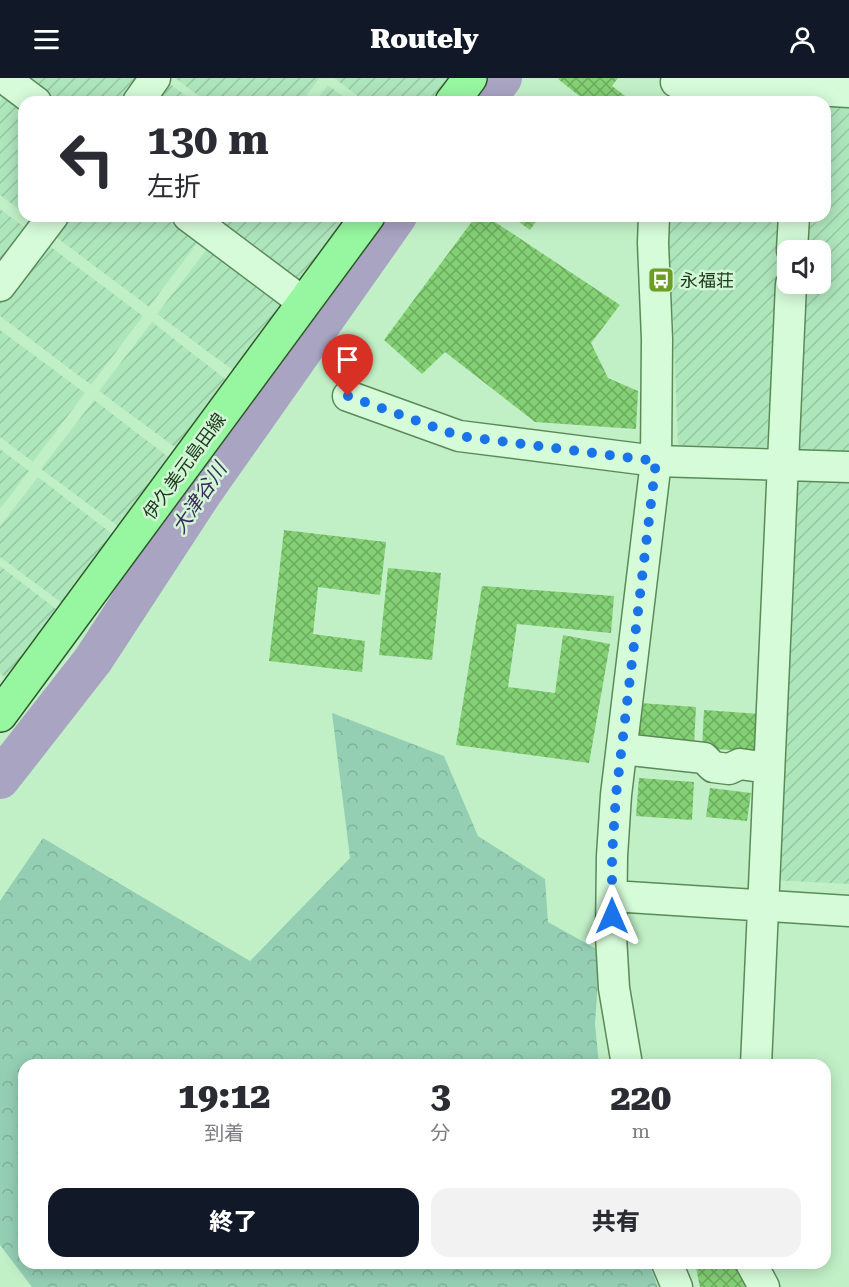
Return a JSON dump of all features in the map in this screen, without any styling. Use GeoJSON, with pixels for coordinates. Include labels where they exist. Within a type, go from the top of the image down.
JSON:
{"type":"FeatureCollection","features":[{"type":"Feature","properties":{"kind":"main road"},"geometry":{"type":"LineString","coordinates":[[456,96],[470,78]]}},
{"type":"Feature","properties":{"kind":"main road","name":"伊久美元島田線"},"geometry":{"type":"LineString","coordinates":[[0,715],[364,222]]}},
{"type":"Feature","properties":{"kind":"street"},"geometry":{"type":"LineString","coordinates":[[4,78],[28,96]]}},
{"type":"Feature","properties":{"kind":"street"},"geometry":{"type":"LineString","coordinates":[[142,96],[156,78]]}},
{"type":"Feature","properties":{"kind":"street"},"geometry":{"type":"LineString","coordinates":[[675,87],[800,96],[849,92]]}},
{"type":"Feature","properties":{"kind":"street"},"geometry":{"type":"LineString","coordinates":[[0,286],[48,222]]}},
{"type":"Feature","properties":{"kind":"street"},"geometry":{"type":"LineString","coordinates":[[196,222],[304,303]]}},
{"type":"Feature","properties":{"kind":"street"},"geometry":{"type":"LineString","coordinates":[[626,1059],[614,988],[612,856],[622,748],[656,461],[654,222]]}},
{"type":"Feature","properties":{"kind":"street"},"geometry":{"type":"LineString","coordinates":[[793,240],[794,222]]}},
{"type":"Feature","properties":{"kind":"street"},"geometry":{"type":"LineString","coordinates":[[756,1059],[791,294]]}},
{"type":"Feature","properties":{"kind":"street"},"geometry":{"type":"LineString","coordinates":[[348,396],[459,436],[656,461],[849,467]]}},
{"type":"Feature","properties":{"kind":"street"},"geometry":{"type":"LineString","coordinates":[[622,748],[704,758],[713,767],[729,769],[740,764],[769,768]]}},
{"type":"Feature","properties":{"kind":"street"},"geometry":{"type":"LineString","coordinates":[[612,896],[849,911]]}},
{"type":"Feature","properties":{"kind":"street"},"geometry":{"type":"LineString","coordinates":[[669,1269],[676,1287]]}},
{"type":"Feature","properties":{"kind":"street"},"geometry":{"type":"LineString","coordinates":[[754,1269],[764,1287]]}},
{"type":"Feature","properties":{"kind":"green space"},"geometry":{"type":"Polygon","coordinates":[[[19,78],[162,78],[186,96],[43,96],[19,78]]]}},
{"type":"Feature","properties":{"kind":"green space"},"geometry":{"type":"Polygon","coordinates":[[[175,78],[319,79],[306,96],[199,96],[175,78]]]}},
{"type":"Feature","properties":{"kind":"green space"},"geometry":{"type":"Polygon","coordinates":[[[334,78],[460,78],[446,96],[358,96],[334,78]]]}},
{"type":"Feature","properties":{"kind":"green space"},"geometry":{"type":"Polygon","coordinates":[[[328,85],[342,96],[320,96],[328,85]]]}},
{"type":"Feature","properties":{"kind":"green space"},"geometry":{"type":"Polygon","coordinates":[[[6,93],[18,102],[18,208],[0,195],[0,101],[6,93]]]}},
{"type":"Feature","properties":{"kind":"green space"},"geometry":{"type":"Polygon","coordinates":[[[831,106],[849,108],[849,454],[794,452],[801,294],[831,294],[831,240],[803,240],[804,222],[831,222],[831,106]]]}},
{"type":"Feature","properties":{"kind":"green space"},"geometry":{"type":"Polygon","coordinates":[[[0,209],[143,316],[91,385],[0,316],[0,209]]]}},
{"type":"Feature","properties":{"kind":"green space"},"geometry":{"type":"Polygon","coordinates":[[[36,222],[179,222],[201,238],[149,307],[36,222]]]}},
{"type":"Feature","properties":{"kind":"green space"},"geometry":{"type":"Polygon","coordinates":[[[224,222],[353,222],[301,289],[219,229],[224,222]]]}},
{"type":"Feature","properties":{"kind":"green space"},"geometry":{"type":"Polygon","coordinates":[[[668,222],[779,222],[767,447],[678,445],[673,315],[666,232],[668,222]]]}},
{"type":"Feature","properties":{"kind":"green space"},"geometry":{"type":"Polygon","coordinates":[[[210,245],[291,307],[238,374],[157,314],[210,245]]]}},
{"type":"Feature","properties":{"kind":"green space"},"geometry":{"type":"Polygon","coordinates":[[[152,322],[233,385],[180,451],[99,391],[152,322]]]}},
{"type":"Feature","properties":{"kind":"green space"},"geometry":{"type":"Polygon","coordinates":[[[0,330],[85,393],[33,462],[0,437],[0,330]]]}},
{"type":"Feature","properties":{"kind":"green space"},"geometry":{"type":"Polygon","coordinates":[[[94,400],[175,462],[122,529],[41,469],[94,400]]]}},
{"type":"Feature","properties":{"kind":"green space"},"geometry":{"type":"Polygon","coordinates":[[[0,449],[29,471],[0,509],[0,449]]]}},
{"type":"Feature","properties":{"kind":"green space"},"geometry":{"type":"Polygon","coordinates":[[[792,476],[849,479],[849,884],[773,880],[792,476]]]}},
{"type":"Feature","properties":{"kind":"green space"},"geometry":{"type":"Polygon","coordinates":[[[38,477],[119,539],[66,606],[0,557],[0,526],[38,477]]]}},
{"type":"Feature","properties":{"kind":"green space"},"geometry":{"type":"Polygon","coordinates":[[[0,566],[64,615],[11,682],[0,673],[0,566]]]}},
{"type":"Feature","properties":{"kind":"green space"},"geometry":{"type":"Polygon","coordinates":[[[332,713],[444,756],[478,836],[545,879],[548,922],[600,951],[595,1024],[598,1059],[18,1059],[18,1269],[0,1245],[0,901],[43,838],[250,961],[350,858],[332,713]]]}},
{"type":"Feature","properties":{"kind":"green space"},"geometry":{"type":"Polygon","coordinates":[[[18,1269],[651,1269],[658,1287],[32,1287],[18,1269]]]}},
{"type":"Feature","properties":{"kind":"building"},"geometry":{"type":"Polygon","coordinates":[[[618,78],[612,86],[625,96],[579,96],[558,79],[618,78]]]}},
{"type":"Feature","properties":{"kind":"building"},"geometry":{"type":"Polygon","coordinates":[[[472,222],[495,222],[620,305],[591,343],[608,378],[638,391],[636,429],[535,422],[445,352],[422,374],[384,340],[472,222]]]}},
{"type":"Feature","properties":{"kind":"building"},"geometry":{"type":"Polygon","coordinates":[[[519,222],[536,222],[530,230],[519,222]]]}},
{"type":"Feature","properties":{"kind":"building"},"geometry":{"type":"Polygon","coordinates":[[[284,530],[386,542],[380,595],[318,587],[313,634],[365,641],[362,672],[269,661],[284,530]]]}},
{"type":"Feature","properties":{"kind":"building"},"geometry":{"type":"Polygon","coordinates":[[[388,568],[441,573],[432,660],[379,655],[388,568]]]}},
{"type":"Feature","properties":{"kind":"building"},"geometry":{"type":"Polygon","coordinates":[[[482,586],[614,596],[611,633],[517,624],[508,687],[555,693],[563,635],[610,644],[589,763],[456,745],[482,586]]]}},
{"type":"Feature","properties":{"kind":"building"},"geometry":{"type":"Polygon","coordinates":[[[640,703],[696,707],[694,745],[638,741],[640,703]]]}},
{"type":"Feature","properties":{"kind":"building"},"geometry":{"type":"Polygon","coordinates":[[[704,710],[760,714],[757,752],[702,748],[704,710]]]}},
{"type":"Feature","properties":{"kind":"building"},"geometry":{"type":"Polygon","coordinates":[[[639,778],[694,782],[692,820],[636,816],[639,778]]]}},
{"type":"Feature","properties":{"kind":"building"},"geometry":{"type":"Polygon","coordinates":[[[710,788],[751,793],[747,821],[706,817],[710,788]]]}},
{"type":"Feature","properties":{"kind":"building"},"geometry":{"type":"Polygon","coordinates":[[[696,1269],[744,1269],[754,1287],[700,1287],[696,1269]]]}},
{"type":"Feature","properties":{"kind":"waterway","name":"大津谷川"},"geometry":{"type":"LineString","coordinates":[[488,96],[502,78]]}},
{"type":"Feature","properties":{"kind":"waterway","name":"大津谷川"},"geometry":{"type":"LineString","coordinates":[[0,779],[93,660],[202,493],[393,222]]}},
{"type":"Feature","properties":{"kind":"place","name":"永福荘"},"geometry":{"type":"Point","coordinates":[661,280]}},
{"type":"Feature","properties":{"kind":"route"},"geometry":{"type":"LineString","coordinates":[[348,396],[459,436],[656,461],[616,795],[612,856],[612,916]]}}]}
